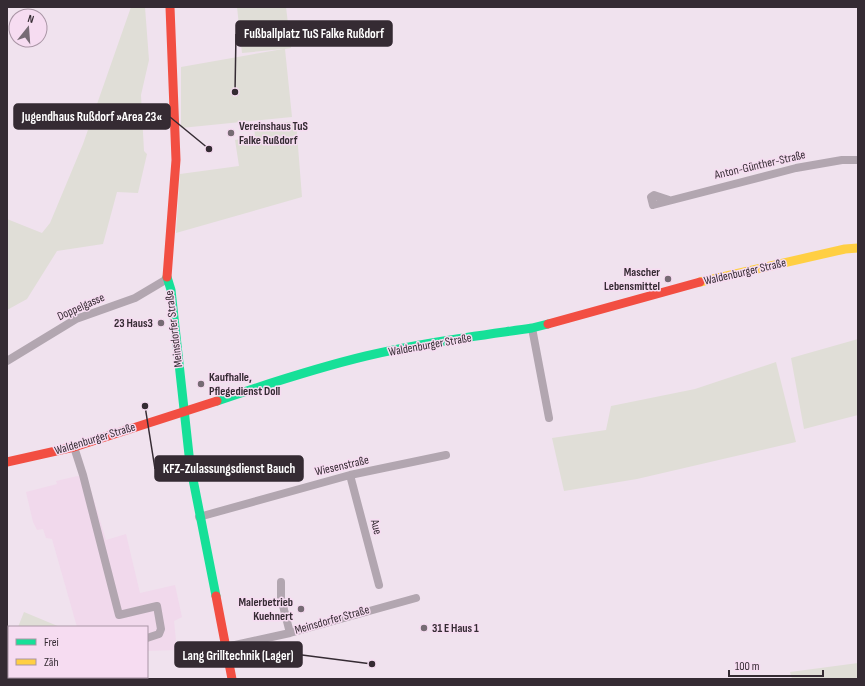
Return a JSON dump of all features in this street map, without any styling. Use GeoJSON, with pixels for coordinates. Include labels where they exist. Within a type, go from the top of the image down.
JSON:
{"type":"FeatureCollection","features":[{"type":"Feature","properties":{"kind":"main road","name":"Meinsdorfer Straße"},"geometry":{"type":"LineString","coordinates":[[170,7],[176,160],[167,279],[171,290],[190,464],[199,517],[232,679]]}},
{"type":"Feature","properties":{"kind":"main road","name":"Waldenburger Straße"},"geometry":{"type":"LineString","coordinates":[[7,462],[74,447],[305,372],[366,356],[427,344],[532,328],[688,285],[845,249],[858,248]]}},
{"type":"Feature","properties":{"kind":"street","name":"Anton-Günther-Straße"},"geometry":{"type":"LineString","coordinates":[[669,200],[796,168],[842,160],[858,160]]}},
{"type":"Feature","properties":{"kind":"street","name":"Doppelgasse"},"geometry":{"type":"LineString","coordinates":[[7,360],[76,319],[135,298],[167,279]]}},
{"type":"Feature","properties":{"kind":"street"},"geometry":{"type":"LineString","coordinates":[[532,328],[549,418]]}},
{"type":"Feature","properties":{"kind":"street"},"geometry":{"type":"LineString","coordinates":[[74,447],[83,475],[119,615],[157,606],[161,629],[159,634],[148,638]]}},
{"type":"Feature","properties":{"kind":"street","name":"Wiesenstraße"},"geometry":{"type":"LineString","coordinates":[[199,517],[350,475],[446,456]]}},
{"type":"Feature","properties":{"kind":"street","name":"Aue"},"geometry":{"type":"LineString","coordinates":[[350,475],[379,585]]}},
{"type":"Feature","properties":{"kind":"street"},"geometry":{"type":"LineString","coordinates":[[281,582],[281,598],[290,633]]}},
{"type":"Feature","properties":{"kind":"street","name":"Meinsdorfer Straße"},"geometry":{"type":"LineString","coordinates":[[226,647],[290,633],[416,598]]}},
{"type":"Feature","properties":{"kind":"shaded area"},"geometry":{"type":"Polygon","coordinates":[[[131,7],[145,7],[149,60],[141,95],[144,151],[147,154],[138,193],[117,192],[103,244],[57,251],[27,299],[7,310],[7,219],[42,233],[50,223],[83,144],[131,7]]]}},
{"type":"Feature","properties":{"kind":"shaded area"},"geometry":{"type":"Polygon","coordinates":[[[237,7],[286,7],[291,48],[285,49],[292,117],[181,128],[181,67],[283,49],[242,53],[237,7]]]}},
{"type":"Feature","properties":{"kind":"shaded area"},"geometry":{"type":"Polygon","coordinates":[[[296,121],[302,197],[176,233],[180,174],[239,166],[235,140],[255,136],[254,126],[296,121]]]}},
{"type":"Feature","properties":{"kind":"shaded area"},"geometry":{"type":"Polygon","coordinates":[[[858,339],[858,415],[804,429],[791,358],[858,339]]]}},
{"type":"Feature","properties":{"kind":"shaded area"},"geometry":{"type":"Polygon","coordinates":[[[776,362],[796,442],[637,479],[564,491],[552,438],[606,430],[611,406],[695,389],[776,362]]]}},
{"type":"Feature","properties":{"kind":"shaded area"},"geometry":{"type":"Polygon","coordinates":[[[86,474],[106,540],[126,534],[140,593],[175,585],[182,617],[174,621],[177,650],[148,651],[148,626],[77,626],[52,539],[46,538],[43,529],[37,530],[33,522],[26,492],[57,484],[56,481],[86,474]]]}},
{"type":"Feature","properties":{"kind":"shaded area"},"geometry":{"type":"Polygon","coordinates":[[[24,612],[58,626],[18,626],[24,612]]]}},
{"type":"Feature","properties":{"kind":"shaded area"},"geometry":{"type":"Polygon","coordinates":[[[858,663],[858,679],[792,679],[790,672],[858,663]]]}},
{"type":"Feature","properties":{"kind":"traffic: fast"},"geometry":{"type":"LineString","coordinates":[[167,277],[171,290],[190,464],[216,596]]}},
{"type":"Feature","properties":{"kind":"traffic: fast"},"geometry":{"type":"LineString","coordinates":[[217,401],[329,366],[387,351],[532,328],[548,324]]}},
{"type":"Feature","properties":{"kind":"traffic: slow"},"geometry":{"type":"LineString","coordinates":[[700,282],[845,249],[858,248]]}},
{"type":"Feature","properties":{"kind":"traffic: jam"},"geometry":{"type":"LineString","coordinates":[[167,277],[176,160],[170,7]]}},
{"type":"Feature","properties":{"kind":"traffic: jam"},"geometry":{"type":"LineString","coordinates":[[548,324],[700,282]]}},
{"type":"Feature","properties":{"kind":"traffic: jam"},"geometry":{"type":"LineString","coordinates":[[7,462],[74,447],[217,401]]}},
{"type":"Feature","properties":{"kind":"traffic: jam"},"geometry":{"type":"LineString","coordinates":[[216,596],[232,679]]}},
{"type":"Feature","properties":{"kind":"place","name":"Fußballplatz TuS Falke Rußdorf"},"geometry":{"type":"Point","coordinates":[235,92]}},
{"type":"Feature","properties":{"kind":"place","name":"Vereinshaus TuS Falke Rußdorf"},"geometry":{"type":"Point","coordinates":[231,133]}},
{"type":"Feature","properties":{"kind":"place","name":"Jugendhaus Rußdorf »Area 23«"},"geometry":{"type":"Point","coordinates":[209,149]}},
{"type":"Feature","properties":{"kind":"place","name":"Mascher Lebensmittel"},"geometry":{"type":"Point","coordinates":[668,279]}},
{"type":"Feature","properties":{"kind":"place","name":"23 Haus3"},"geometry":{"type":"Point","coordinates":[161,323]}},
{"type":"Feature","properties":{"kind":"place","name":"Kaufhalle, Pflegedienst Doll"},"geometry":{"type":"Point","coordinates":[201,384]}},
{"type":"Feature","properties":{"kind":"place","name":"KFZ-Zulassungsdienst Bauch"},"geometry":{"type":"Point","coordinates":[145,406]}},
{"type":"Feature","properties":{"kind":"place","name":"Malerbetrieb Kuehnert"},"geometry":{"type":"Point","coordinates":[301,609]}},
{"type":"Feature","properties":{"kind":"place","name":"31 E Haus 1"},"geometry":{"type":"Point","coordinates":[424,628]}},
{"type":"Feature","properties":{"kind":"place","name":"Lang Grilltechnik (Lager)"},"geometry":{"type":"Point","coordinates":[372,664]}}]}
